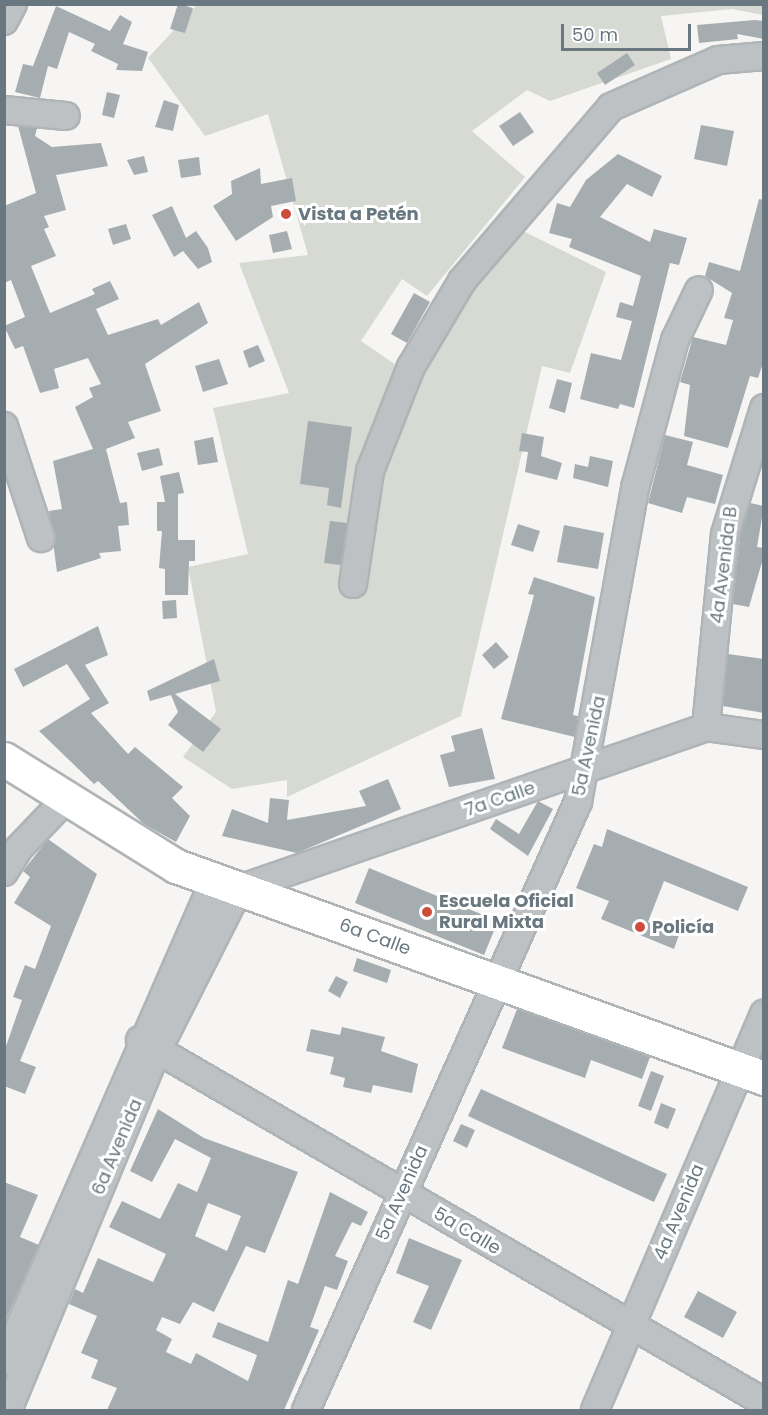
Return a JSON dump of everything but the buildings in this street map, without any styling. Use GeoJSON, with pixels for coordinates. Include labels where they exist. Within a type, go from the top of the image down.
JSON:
{"type":"FeatureCollection","features":[{"type":"Feature","properties":{"kind":"main road","name":"6a Calle"},"geometry":{"type":"LineString","coordinates":[[4,759],[67,798],[134,844],[226,885],[751,1073]]}},
{"type":"Feature","properties":{"kind":"street"},"geometry":{"type":"LineString","coordinates":[[4,21],[13,4]]}},
{"type":"Feature","properties":{"kind":"street"},"geometry":{"type":"LineString","coordinates":[[353,584],[370,471],[411,368],[462,281],[611,106],[718,60],[764,56]]}},
{"type":"Feature","properties":{"kind":"street"},"geometry":{"type":"LineString","coordinates":[[4,110],[66,116]]}},
{"type":"Feature","properties":{"kind":"street","name":"5a Avenida"},"geometry":{"type":"LineString","coordinates":[[306,1410],[588,768],[635,488],[675,340],[699,290]]}},
{"type":"Feature","properties":{"kind":"street","name":"4a Avenida B"},"geometry":{"type":"LineString","coordinates":[[706,727],[725,534],[764,408]]}},
{"type":"Feature","properties":{"kind":"street"},"geometry":{"type":"LineString","coordinates":[[4,426],[41,538]]}},
{"type":"Feature","properties":{"kind":"street","name":"7a Calle"},"geometry":{"type":"LineString","coordinates":[[226,885],[588,768],[706,727],[764,735]]}},
{"type":"Feature","properties":{"kind":"street"},"geometry":{"type":"LineString","coordinates":[[4,872],[19,848],[67,798]]}},
{"type":"Feature","properties":{"kind":"street","name":"6a Avenida"},"geometry":{"type":"LineString","coordinates":[[4,1362],[149,1046],[226,885]]}},
{"type":"Feature","properties":{"kind":"street","name":"4a Avenida"},"geometry":{"type":"LineString","coordinates":[[595,1410],[751,1073],[764,1014]]}},
{"type":"Feature","properties":{"kind":"street","name":"6a Avenida"},"geometry":{"type":"LineString","coordinates":[[8,1410],[149,1046]]}},
{"type":"Feature","properties":{"kind":"street","name":"5a Calle"},"geometry":{"type":"LineString","coordinates":[[149,1046],[631,1328],[764,1402]]}},
{"type":"Feature","properties":{"kind":"shaded area"},"geometry":{"type":"Polygon","coordinates":[[[197,5],[763,5],[763,15],[732,9],[661,16],[671,59],[550,101],[527,90],[472,131],[525,177],[427,296],[402,279],[361,341],[405,371],[519,229],[606,272],[570,373],[542,366],[461,716],[287,797],[287,780],[232,789],[183,757],[216,712],[188,567],[248,554],[213,408],[289,393],[239,263],[308,255],[268,114],[205,136],[148,58],[197,5]]]}},
{"type":"Feature","properties":{"kind":"place","name":"Vista a Petén"},"geometry":{"type":"Point","coordinates":[286,214]}},
{"type":"Feature","properties":{"kind":"place","name":"Escuela Oficial Rural Mixta"},"geometry":{"type":"Point","coordinates":[427,912]}},
{"type":"Feature","properties":{"kind":"place","name":"Policía"},"geometry":{"type":"Point","coordinates":[640,927]}}]}
